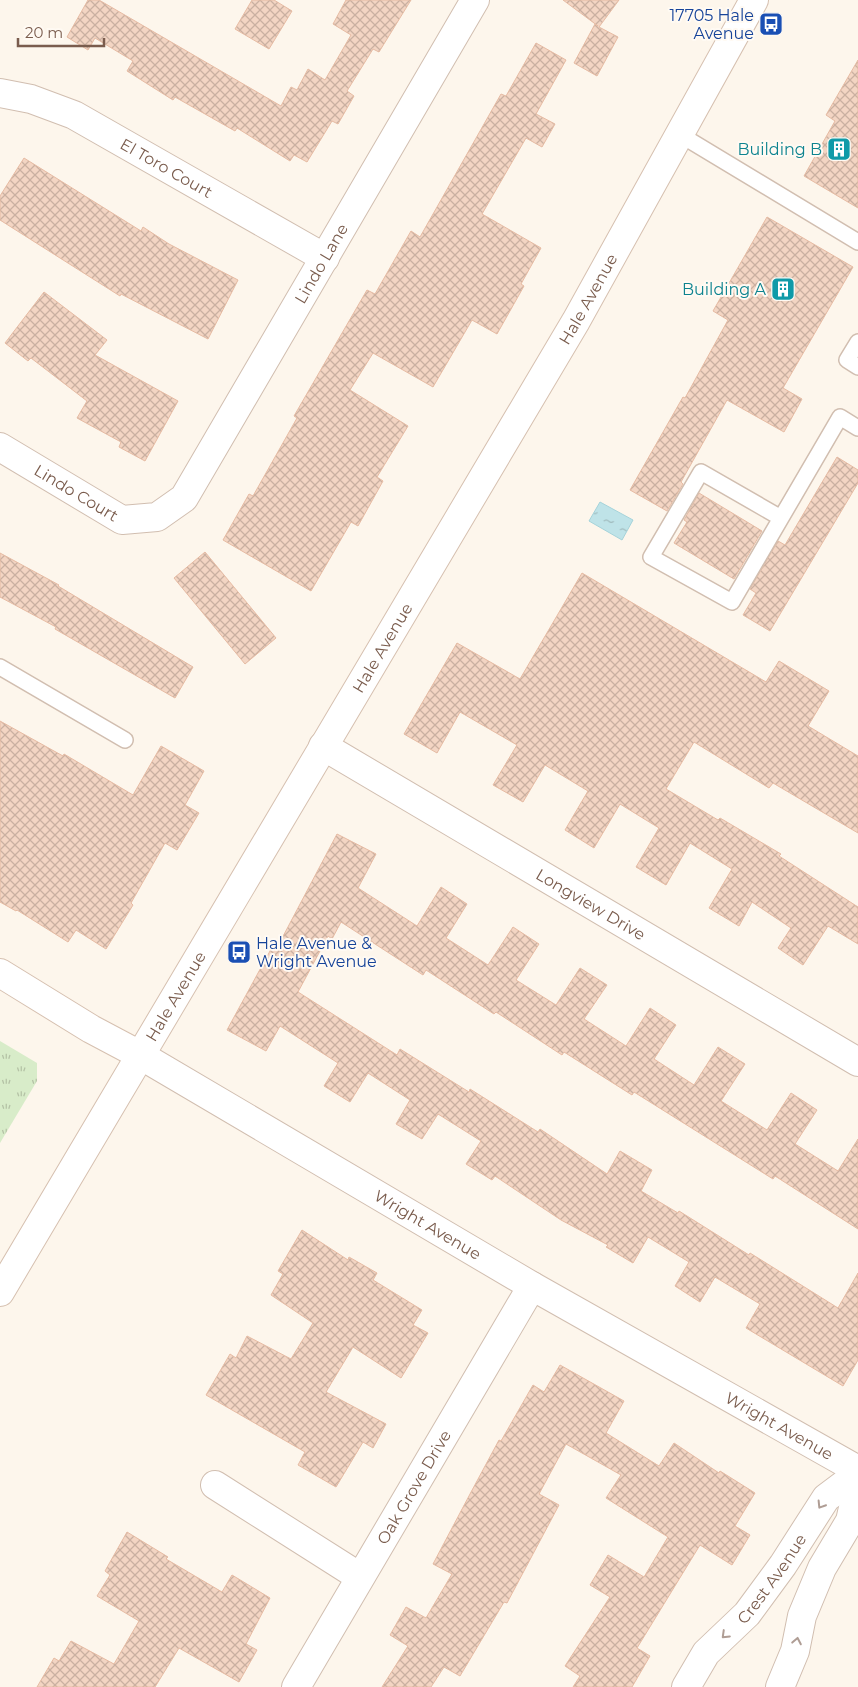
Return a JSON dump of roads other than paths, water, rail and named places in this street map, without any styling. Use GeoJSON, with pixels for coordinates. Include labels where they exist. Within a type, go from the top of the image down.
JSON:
{"type":"FeatureCollection","features":[{"type":"Feature","properties":{"kind":"street","name":"Lindo Lane"},"geometry":{"type":"LineString","coordinates":[[157,516],[184,498],[475,0]]}},
{"type":"Feature","properties":{"kind":"street","name":"Hale Avenue"},"geometry":{"type":"LineString","coordinates":[[0,1292],[576,321],[754,0]]}},
{"type":"Feature","properties":{"kind":"street","name":"El Toro Court"},"geometry":{"type":"LineString","coordinates":[[0,93],[31,99],[74,115],[325,258]]}},
{"type":"Feature","properties":{"kind":"street","name":"Lindo Court"},"geometry":{"type":"LineString","coordinates":[[0,447],[122,520],[157,516]]}},
{"type":"Feature","properties":{"kind":"street","name":"Longview Drive"},"geometry":{"type":"LineString","coordinates":[[323,746],[858,1062]]}},
{"type":"Feature","properties":{"kind":"street","name":"Wright Avenue"},"geometry":{"type":"LineString","coordinates":[[0,974],[532,1286],[858,1470]]}},
{"type":"Feature","properties":{"kind":"street","name":"Oak Grove Drive"},"geometry":{"type":"LineString","coordinates":[[296,1687],[532,1286]]}},
{"type":"Feature","properties":{"kind":"street","name":"Crest Avenue"},"geometry":{"type":"LineString","coordinates":[[686,1687],[706,1653],[747,1614],[783,1565],[826,1498],[858,1474]]}},
{"type":"Feature","properties":{"kind":"street"},"geometry":{"type":"LineString","coordinates":[[214,1485],[360,1577]]}},
{"type":"Feature","properties":{"kind":"street"},"geometry":{"type":"LineString","coordinates":[[780,1687],[795,1651],[802,1616],[815,1584],[822,1568],[850,1521],[858,1486]]}},
{"type":"Feature","properties":{"kind":"lane"},"geometry":{"type":"LineString","coordinates":[[679,134],[858,242]]}},
{"type":"Feature","properties":{"kind":"lane"},"geometry":{"type":"LineString","coordinates":[[858,342],[847,360],[858,367]]}},
{"type":"Feature","properties":{"kind":"lane"},"geometry":{"type":"LineString","coordinates":[[781,518],[701,472],[651,557],[732,602],[840,418],[858,428]]}},
{"type":"Feature","properties":{"kind":"lane"},"geometry":{"type":"LineString","coordinates":[[0,667],[125,740]]}},
{"type":"Feature","properties":{"kind":"water"},"geometry":{"type":"Polygon","coordinates":[[[600,502],[633,520],[622,540],[589,521],[600,502]]]}},
{"type":"Feature","properties":{"kind":"place","name":"17705 Hale Avenue"},"geometry":{"type":"Point","coordinates":[771,24]}},
{"type":"Feature","properties":{"kind":"place","name":"Building B"},"geometry":{"type":"Point","coordinates":[839,149]}},
{"type":"Feature","properties":{"kind":"place","name":"Building A"},"geometry":{"type":"Point","coordinates":[783,289]}},
{"type":"Feature","properties":{"kind":"place","name":"Hale Avenue & Wright Avenue"},"geometry":{"type":"Point","coordinates":[239,952]}}]}
